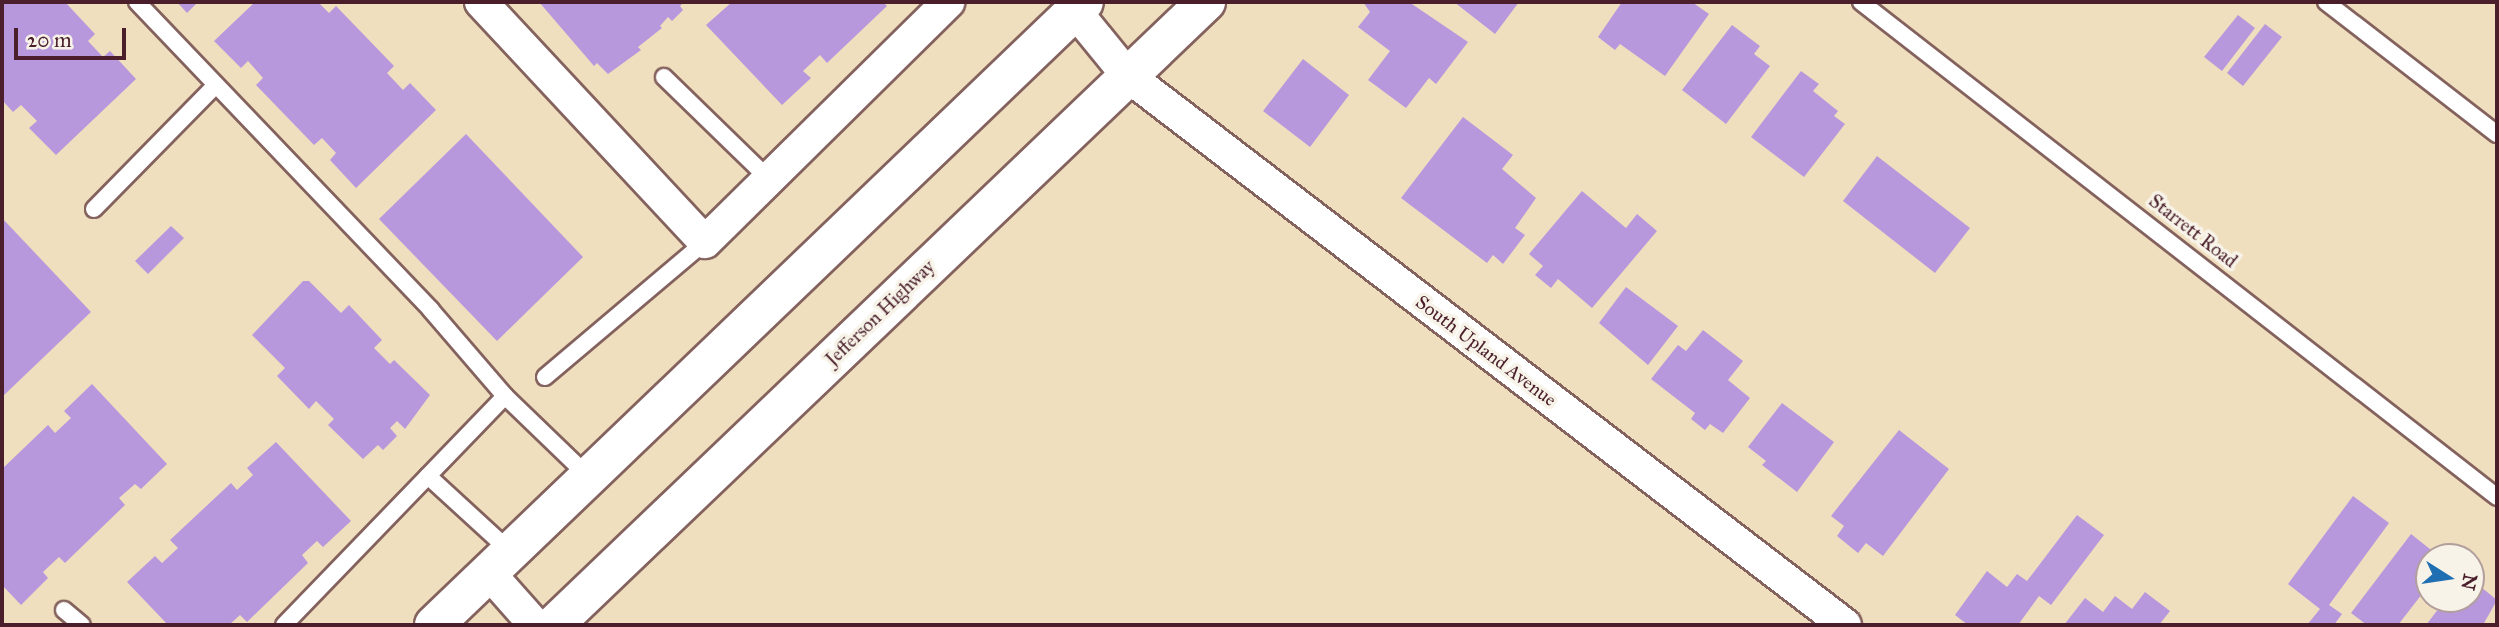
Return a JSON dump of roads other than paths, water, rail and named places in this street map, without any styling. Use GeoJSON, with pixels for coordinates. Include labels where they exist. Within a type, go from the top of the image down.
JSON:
{"type":"FeatureCollection","features":[{"type":"Feature","properties":{"kind":"main road","name":"Jefferson Highway"},"geometry":{"type":"LineString","coordinates":[[554,625],[1206,2]]}},
{"type":"Feature","properties":{"kind":"main road"},"geometry":{"type":"LineString","coordinates":[[435,625],[1075,5]]}},
{"type":"Feature","properties":{"kind":"street"},"geometry":{"type":"LineString","coordinates":[[481,2],[705,242],[948,2]]}},
{"type":"Feature","properties":{"kind":"street","name":"South Upland Avenue"},"geometry":{"type":"LineString","coordinates":[[1075,5],[1128,76],[1845,625]]}},
{"type":"Feature","properties":{"kind":"street"},"geometry":{"type":"LineString","coordinates":[[500,563],[535,625]]}},
{"type":"Feature","properties":{"kind":"lane"},"geometry":{"type":"LineString","coordinates":[[137,2],[431,310],[505,396],[589,477]]}},
{"type":"Feature","properties":{"kind":"lane","name":"Starrett Road"},"geometry":{"type":"LineString","coordinates":[[1861,2],[2497,497]]}},
{"type":"Feature","properties":{"kind":"lane"},"geometry":{"type":"LineString","coordinates":[[2326,2],[2497,134]]}},
{"type":"Feature","properties":{"kind":"lane"},"geometry":{"type":"LineString","coordinates":[[664,77],[769,179]]}},
{"type":"Feature","properties":{"kind":"lane"},"geometry":{"type":"LineString","coordinates":[[94,209],[216,85]]}},
{"type":"Feature","properties":{"kind":"lane"},"geometry":{"type":"LineString","coordinates":[[545,377],[705,242]]}},
{"type":"Feature","properties":{"kind":"lane"},"geometry":{"type":"LineString","coordinates":[[284,625],[505,396]]}},
{"type":"Feature","properties":{"kind":"lane"},"geometry":{"type":"LineString","coordinates":[[428,475],[500,563]]}},
{"type":"Feature","properties":{"kind":"lane"},"geometry":{"type":"LineString","coordinates":[[64,610],[82,625]]}}]}
